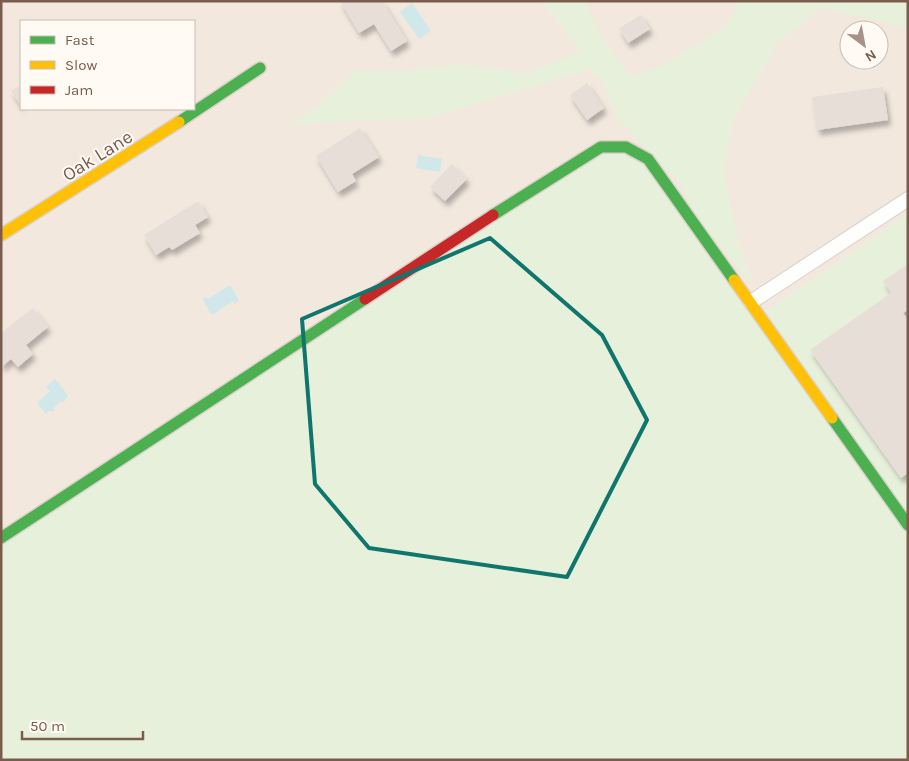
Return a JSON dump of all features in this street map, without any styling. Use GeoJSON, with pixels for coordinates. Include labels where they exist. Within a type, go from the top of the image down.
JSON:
{"type":"FeatureCollection","features":[{"type":"Feature","properties":{"kind":"street","name":"Oak Lane"},"geometry":{"type":"LineString","coordinates":[[1,236],[144,146],[260,68]]}},
{"type":"Feature","properties":{"kind":"street"},"geometry":{"type":"LineString","coordinates":[[1,538],[541,182],[601,147],[610,145],[629,146],[641,152],[648,159],[908,525]]}},
{"type":"Feature","properties":{"kind":"street"},"geometry":{"type":"LineString","coordinates":[[751,302],[908,199]]}},
{"type":"Feature","properties":{"kind":"highlighted area"},"geometry":{"type":"Polygon","coordinates":[[[490,238],[602,335],[647,420],[567,577],[369,548],[315,484],[302,319],[490,238]]]}},
{"type":"Feature","properties":{"kind":"shaded area"},"geometry":{"type":"Polygon","coordinates":[[[1,1],[542,1],[580,49],[561,1],[908,1],[908,214],[760,316],[1,540],[1,1]]]}},
{"type":"Feature","properties":{"kind":"green space"},"geometry":{"type":"Polygon","coordinates":[[[542,1],[586,1],[599,31],[630,76],[658,68],[725,27],[740,1],[908,1],[908,29],[889,23],[889,20],[875,20],[820,8],[777,44],[733,121],[724,174],[738,238],[753,285],[699,220],[681,185],[616,117],[602,79],[589,70],[426,119],[360,120],[289,125],[317,107],[356,70],[401,71],[460,64],[529,73],[581,51],[542,1]]]}},
{"type":"Feature","properties":{"kind":"green space"},"geometry":{"type":"Polygon","coordinates":[[[597,152],[638,154],[760,316],[908,214],[908,760],[1,760],[1,540],[597,152]]]}},
{"type":"Feature","properties":{"kind":"water"},"geometry":{"type":"Polygon","coordinates":[[[412,3],[431,31],[419,39],[400,12],[412,3]]]}},
{"type":"Feature","properties":{"kind":"water"},"geometry":{"type":"Polygon","coordinates":[[[418,155],[442,159],[440,172],[416,168],[418,155]]]}},
{"type":"Feature","properties":{"kind":"water"},"geometry":{"type":"Polygon","coordinates":[[[230,285],[239,300],[235,304],[233,301],[212,315],[202,299],[206,297],[208,299],[230,285]]]}},
{"type":"Feature","properties":{"kind":"water"},"geometry":{"type":"Polygon","coordinates":[[[55,379],[68,395],[64,402],[62,401],[53,408],[55,410],[52,412],[50,410],[46,414],[37,403],[50,391],[46,387],[55,379]]]}},
{"type":"Feature","properties":{"kind":"building"},"geometry":{"type":"Polygon","coordinates":[[[340,1],[382,1],[407,41],[391,51],[374,24],[359,33],[340,1]]]}},
{"type":"Feature","properties":{"kind":"building"},"geometry":{"type":"Polygon","coordinates":[[[641,15],[650,29],[628,43],[619,28],[641,15]]]}},
{"type":"Feature","properties":{"kind":"building"},"geometry":{"type":"Polygon","coordinates":[[[587,83],[604,108],[587,120],[570,95],[587,83]]]}},
{"type":"Feature","properties":{"kind":"building"},"geometry":{"type":"Polygon","coordinates":[[[20,86],[20,104],[11,91],[20,86]]]}},
{"type":"Feature","properties":{"kind":"building"},"geometry":{"type":"Polygon","coordinates":[[[883,87],[888,120],[817,130],[812,97],[883,87]]]}},
{"type":"Feature","properties":{"kind":"building"},"geometry":{"type":"Polygon","coordinates":[[[360,128],[379,157],[352,174],[356,181],[338,192],[316,156],[360,128]]]}},
{"type":"Feature","properties":{"kind":"building"},"geometry":{"type":"Polygon","coordinates":[[[452,164],[467,179],[445,201],[430,187],[452,164]]]}},
{"type":"Feature","properties":{"kind":"building"},"geometry":{"type":"Polygon","coordinates":[[[198,201],[208,217],[195,225],[200,233],[172,250],[169,247],[156,255],[144,235],[198,201]]]}},
{"type":"Feature","properties":{"kind":"building"},"geometry":{"type":"Polygon","coordinates":[[[908,264],[908,310],[903,313],[908,320],[908,473],[901,478],[810,350],[891,293],[883,281],[908,264]]]}},
{"type":"Feature","properties":{"kind":"building"},"geometry":{"type":"Polygon","coordinates":[[[33,308],[48,327],[26,345],[33,354],[18,367],[11,359],[1,367],[1,333],[33,308]]]}},
{"type":"Feature","properties":{"kind":"traffic: fast"},"geometry":{"type":"LineString","coordinates":[[179,122],[260,68]]}},
{"type":"Feature","properties":{"kind":"traffic: fast"},"geometry":{"type":"LineString","coordinates":[[493,215],[601,147],[626,147],[648,159],[734,280]]}},
{"type":"Feature","properties":{"kind":"traffic: fast"},"geometry":{"type":"LineString","coordinates":[[1,538],[365,299]]}},
{"type":"Feature","properties":{"kind":"traffic: fast"},"geometry":{"type":"LineString","coordinates":[[832,418],[908,525]]}},
{"type":"Feature","properties":{"kind":"traffic: slow"},"geometry":{"type":"LineString","coordinates":[[1,235],[179,122]]}},
{"type":"Feature","properties":{"kind":"traffic: slow"},"geometry":{"type":"LineString","coordinates":[[734,280],[832,418]]}},
{"type":"Feature","properties":{"kind":"traffic: jam"},"geometry":{"type":"LineString","coordinates":[[365,299],[493,215]]}}]}
